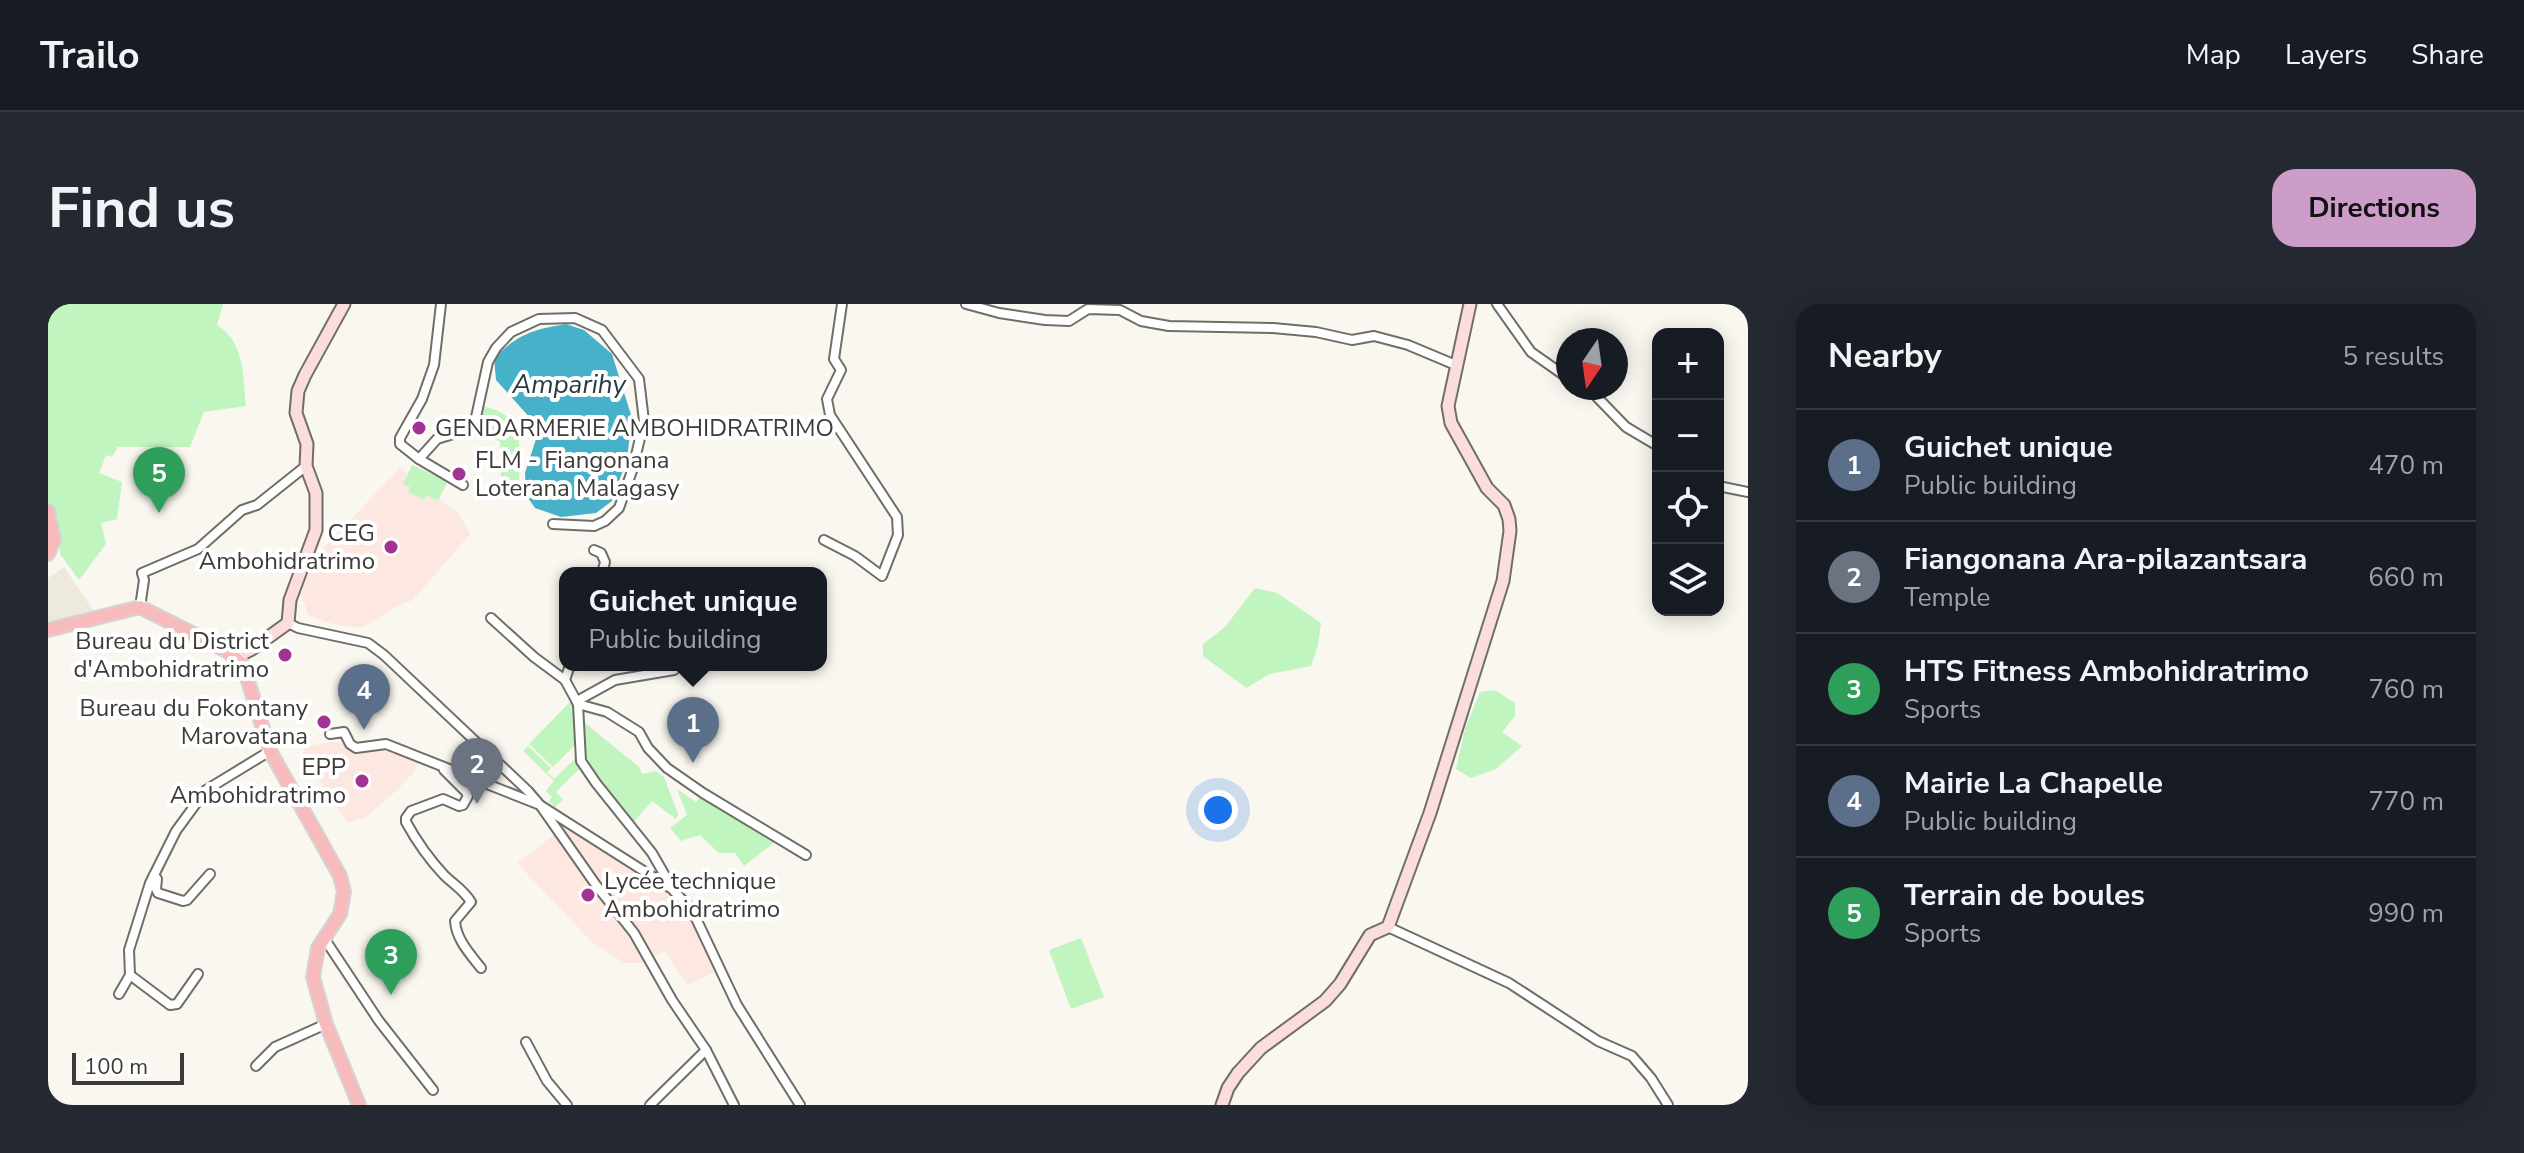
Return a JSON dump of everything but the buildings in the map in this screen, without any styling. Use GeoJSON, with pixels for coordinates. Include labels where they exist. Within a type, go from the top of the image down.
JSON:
{"type":"FeatureCollection","features":[{"type":"Feature","properties":{"kind":"main road"},"geometry":{"type":"LineString","coordinates":[[48,511],[54,540],[48,554]]}},
{"type":"Feature","properties":{"kind":"main road"},"geometry":{"type":"LineString","coordinates":[[48,630],[140,607],[235,658],[270,751],[343,885],[340,914],[314,960],[313,977],[326,1024],[359,1105]]}},
{"type":"Feature","properties":{"kind":"street"},"geometry":{"type":"LineString","coordinates":[[235,658],[288,623],[290,600],[316,530],[316,493],[306,466],[307,444],[296,413],[298,391],[344,304]]}},
{"type":"Feature","properties":{"kind":"street"},"geometry":{"type":"LineString","coordinates":[[441,304],[434,365],[422,399],[400,438],[400,444],[463,485]]}},
{"type":"Feature","properties":{"kind":"street"},"geometry":{"type":"LineString","coordinates":[[824,540],[855,556],[882,576],[898,535],[897,517],[830,415],[827,399],[841,370],[834,359],[842,304]]}},
{"type":"Feature","properties":{"kind":"street"},"geometry":{"type":"LineString","coordinates":[[966,304],[1045,320],[1069,321],[1088,309],[1120,310],[1141,321],[1169,326],[1273,328],[1316,332],[1352,340],[1374,336],[1408,345],[1458,366]]}},
{"type":"Feature","properties":{"kind":"street"},"geometry":{"type":"LineString","coordinates":[[1222,1105],[1228,1088],[1253,1056],[1325,1001],[1340,984],[1370,935],[1388,927],[1430,813],[1503,581],[1509,519],[1504,505],[1487,488],[1451,423],[1448,406],[1470,304]]}},
{"type":"Feature","properties":{"kind":"street"},"geometry":{"type":"LineString","coordinates":[[1497,304],[1531,352],[1556,370]]}},
{"type":"Feature","properties":{"kind":"street"},"geometry":{"type":"LineString","coordinates":[[419,459],[437,439],[466,430],[476,417],[488,362],[511,332],[539,319],[575,318],[602,330],[639,379],[644,421],[633,468],[619,508],[605,521],[594,526],[553,524]]}},
{"type":"Feature","properties":{"kind":"street"},"geometry":{"type":"LineString","coordinates":[[1600,400],[1626,427],[1652,442]]}},
{"type":"Feature","properties":{"kind":"street"},"geometry":{"type":"LineString","coordinates":[[140,607],[144,580],[142,573],[198,549],[242,510],[257,505],[306,466]]}},
{"type":"Feature","properties":{"kind":"street"},"geometry":{"type":"LineString","coordinates":[[1724,487],[1748,492]]}},
{"type":"Feature","properties":{"kind":"street"},"geometry":{"type":"LineString","coordinates":[[594,550],[601,553],[604,567]]}},
{"type":"Feature","properties":{"kind":"street"},"geometry":{"type":"LineString","coordinates":[[491,618],[565,680],[578,703],[581,761],[652,853],[672,889]]}},
{"type":"Feature","properties":{"kind":"street"},"geometry":{"type":"LineString","coordinates":[[288,623],[298,628],[368,643],[528,791],[634,933],[672,1000],[706,1050],[734,1105]]}},
{"type":"Feature","properties":{"kind":"street"},"geometry":{"type":"LineString","coordinates":[[565,680],[568,671]]}},
{"type":"Feature","properties":{"kind":"street"},"geometry":{"type":"LineString","coordinates":[[578,703],[615,680],[668,671]]}},
{"type":"Feature","properties":{"kind":"street"},"geometry":{"type":"LineString","coordinates":[[578,703],[607,712],[639,732],[648,748],[667,768],[806,855]]}},
{"type":"Feature","properties":{"kind":"street"},"geometry":{"type":"LineString","coordinates":[[330,734],[344,732],[356,748],[386,744],[540,805],[672,889],[692,910],[737,1005],[800,1105]]}},
{"type":"Feature","properties":{"kind":"street"},"geometry":{"type":"LineString","coordinates":[[119,994],[130,975],[129,950],[154,875],[176,831],[206,790],[270,751]]}},
{"type":"Feature","properties":{"kind":"street"},"geometry":{"type":"LineString","coordinates":[[441,767],[466,792],[468,796],[465,801],[459,806],[443,799],[433,802],[411,811],[406,822],[423,853],[471,902],[455,921],[455,930],[481,968]]}},
{"type":"Feature","properties":{"kind":"street"},"geometry":{"type":"LineString","coordinates":[[154,875],[158,893],[183,901],[210,874]]}},
{"type":"Feature","properties":{"kind":"street"},"geometry":{"type":"LineString","coordinates":[[1388,927],[1509,983],[1598,1041],[1632,1056],[1668,1105]]}},
{"type":"Feature","properties":{"kind":"street"},"geometry":{"type":"LineString","coordinates":[[324,938],[379,1021],[433,1090]]}},
{"type":"Feature","properties":{"kind":"street"},"geometry":{"type":"LineString","coordinates":[[130,975],[170,1005],[177,1004],[198,974]]}},
{"type":"Feature","properties":{"kind":"street"},"geometry":{"type":"LineString","coordinates":[[256,1066],[275,1047],[326,1024]]}},
{"type":"Feature","properties":{"kind":"street"},"geometry":{"type":"LineString","coordinates":[[526,1042],[547,1081],[567,1105]]}},
{"type":"Feature","properties":{"kind":"street"},"geometry":{"type":"LineString","coordinates":[[650,1105],[706,1050]]}},
{"type":"Feature","properties":{"kind":"shaded area","name":"CEG Ambohidratrimo"},"geometry":{"type":"Polygon","coordinates":[[[400,468],[458,513],[470,534],[413,600],[361,628],[333,624],[308,615],[301,594],[314,558],[400,468]]]}},
{"type":"Feature","properties":{"kind":"shaded area"},"geometry":{"type":"Polygon","coordinates":[[[64,567],[95,613],[48,627],[48,578],[64,567]]]}},
{"type":"Feature","properties":{"kind":"shaded area","name":"EPP Ambohidratrimo"},"geometry":{"type":"Polygon","coordinates":[[[331,742],[374,744],[418,762],[414,772],[396,791],[366,817],[348,823],[303,757],[304,747],[331,742]]]}},
{"type":"Feature","properties":{"kind":"shaded area","name":"Lycée technique Ambohidratrimo"},"geometry":{"type":"Polygon","coordinates":[[[567,825],[664,887],[679,900],[691,912],[719,970],[687,985],[665,951],[643,963],[624,963],[592,942],[517,863],[567,825]]]}},
{"type":"Feature","properties":{"kind":"green space"},"geometry":{"type":"Polygon","coordinates":[[[48,304],[223,304],[217,325],[238,350],[243,372],[246,406],[204,412],[190,447],[118,447],[112,457],[106,455],[99,473],[122,482],[117,519],[101,523],[106,544],[79,580],[60,554],[58,531],[48,503],[48,304]]]}},
{"type":"Feature","properties":{"kind":"green space"},"geometry":{"type":"Polygon","coordinates":[[[484,407],[507,416],[513,424],[519,444],[519,480],[509,481],[501,477],[500,442],[477,428],[479,412],[484,407]]]}},
{"type":"Feature","properties":{"kind":"green space"},"geometry":{"type":"Polygon","coordinates":[[[412,465],[448,481],[438,501],[427,495],[424,500],[408,492],[410,487],[403,484],[412,465]]]}},
{"type":"Feature","properties":{"kind":"green space"},"geometry":{"type":"Polygon","coordinates":[[[1255,588],[1277,593],[1321,623],[1311,666],[1270,674],[1246,688],[1203,656],[1203,644],[1225,627],[1255,588]]]}},
{"type":"Feature","properties":{"kind":"green space"},"geometry":{"type":"Polygon","coordinates":[[[1495,690],[1515,703],[1515,716],[1502,732],[1522,746],[1496,769],[1471,778],[1456,769],[1465,729],[1480,692],[1495,690]]]}},
{"type":"Feature","properties":{"kind":"green space"},"geometry":{"type":"Polygon","coordinates":[[[571,701],[575,709],[574,746],[553,767],[529,744],[571,701]]]}},
{"type":"Feature","properties":{"kind":"green space"},"geometry":{"type":"Polygon","coordinates":[[[584,722],[639,767],[642,774],[656,771],[664,777],[678,814],[676,819],[652,801],[632,824],[601,786],[588,764],[582,739],[584,722]]]}},
{"type":"Feature","properties":{"kind":"green space"},"geometry":{"type":"Polygon","coordinates":[[[528,746],[551,768],[547,772],[554,779],[576,758],[583,765],[556,792],[563,800],[555,807],[546,791],[554,781],[523,751],[528,746]]]}},
{"type":"Feature","properties":{"kind":"green space"},"geometry":{"type":"Polygon","coordinates":[[[677,789],[696,802],[703,793],[775,842],[744,866],[735,853],[719,853],[700,835],[681,841],[670,828],[687,815],[677,789]]]}},
{"type":"Feature","properties":{"kind":"green space"},"geometry":{"type":"Polygon","coordinates":[[[1081,938],[1104,997],[1071,1009],[1049,950],[1081,938]]]}},
{"type":"Feature","properties":{"kind":"water","name":"Amparihy"},"geometry":{"type":"Polygon","coordinates":[[[566,324],[584,330],[612,354],[632,418],[627,459],[612,501],[596,513],[561,517],[535,508],[526,495],[525,473],[537,436],[531,419],[496,380],[494,358],[527,334],[566,324]]]}},
{"type":"Feature","properties":{"kind":"place","name":"GENDARMERIE AMBOHIDRATRIMO"},"geometry":{"type":"Point","coordinates":[419,428]}},
{"type":"Feature","properties":{"kind":"place","name":"FLM - Fiangonana Loterana Malagasy"},"geometry":{"type":"Point","coordinates":[459,474]}},
{"type":"Feature","properties":{"kind":"place","name":"Terrain de boules"},"geometry":{"type":"Point","coordinates":[159,513]}},
{"type":"Feature","properties":{"kind":"place","name":"CEG Ambohidratrimo"},"geometry":{"type":"Point","coordinates":[391,547]}},
{"type":"Feature","properties":{"kind":"place","name":"Bureau du District d'Ambohidratrimo"},"geometry":{"type":"Point","coordinates":[285,655]}},
{"type":"Feature","properties":{"kind":"place","name":"Bureau du Fokontany Marovatana"},"geometry":{"type":"Point","coordinates":[324,722]}},
{"type":"Feature","properties":{"kind":"place","name":"Mairie La Chapelle"},"geometry":{"type":"Point","coordinates":[364,730]}},
{"type":"Feature","properties":{"kind":"place","name":"Guichet unique"},"geometry":{"type":"Point","coordinates":[693,763]}},
{"type":"Feature","properties":{"kind":"place","name":"EPP Ambohidratrimo"},"geometry":{"type":"Point","coordinates":[362,781]}},
{"type":"Feature","properties":{"kind":"place","name":"Fiangonana Ara-pilazantsara"},"geometry":{"type":"Point","coordinates":[477,804]}},
{"type":"Feature","properties":{"kind":"place","name":"Lycée technique Ambohidratrimo"},"geometry":{"type":"Point","coordinates":[588,895]}},
{"type":"Feature","properties":{"kind":"place","name":"HTS Fitness Ambohidratrimo"},"geometry":{"type":"Point","coordinates":[391,995]}}]}
